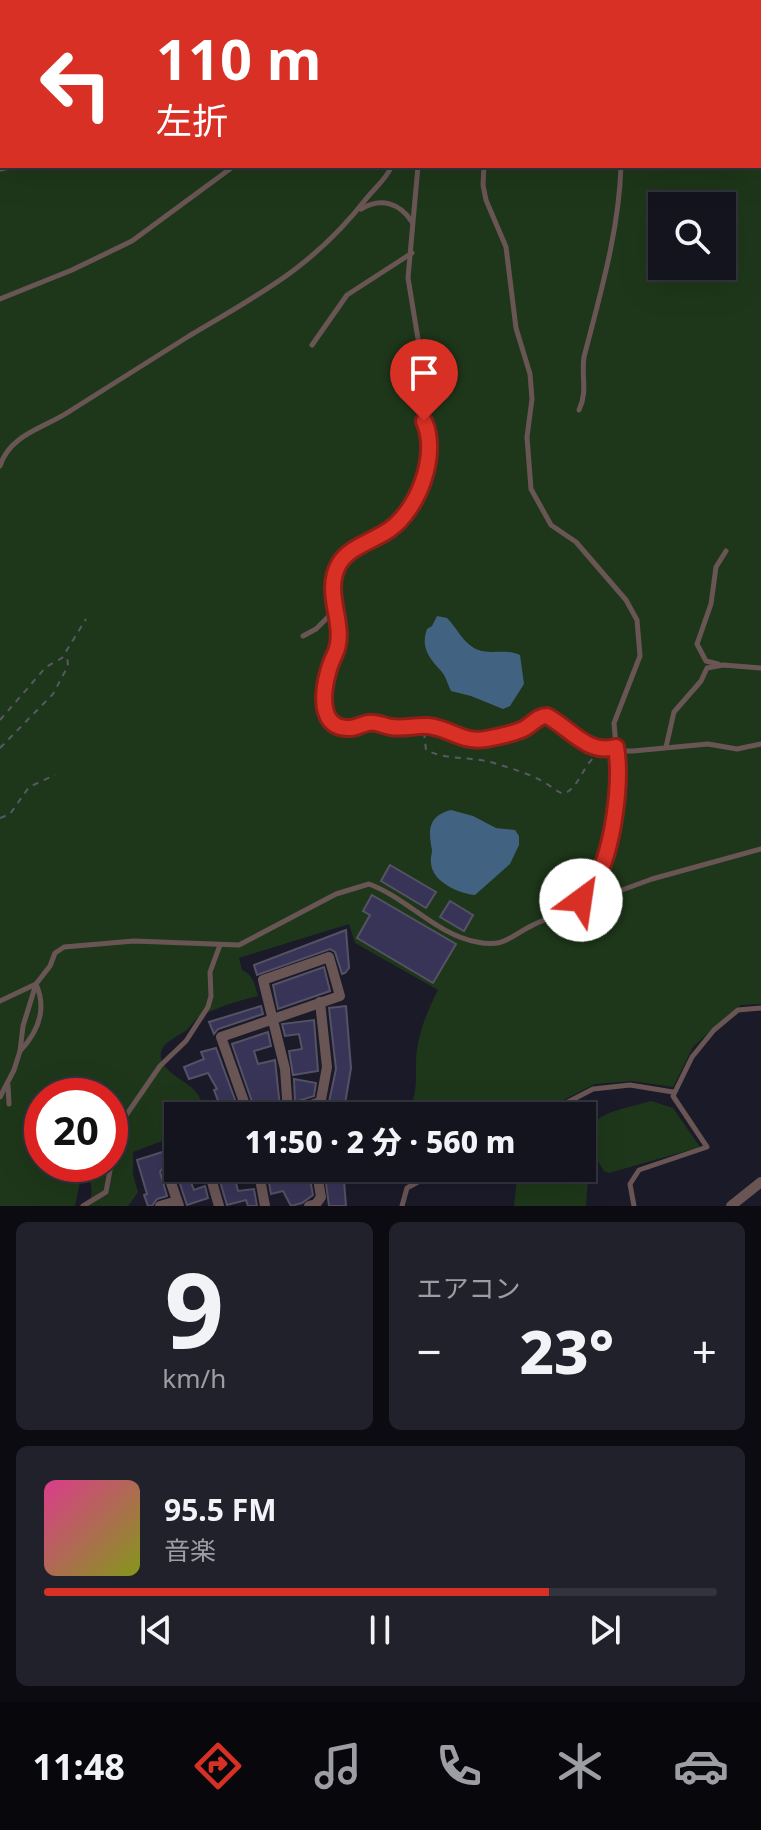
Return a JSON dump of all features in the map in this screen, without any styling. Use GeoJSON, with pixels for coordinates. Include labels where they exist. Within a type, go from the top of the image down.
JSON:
{"type":"FeatureCollection","features":[{"type":"Feature","properties":{"kind":"street"},"geometry":{"type":"LineString","coordinates":[[244,1102],[221,1037],[274,1018],[320,1002],[341,994],[329,957],[263,980],[274,1018],[285,1069],[284,1102]]}},
{"type":"Feature","properties":{"kind":"street"},"geometry":{"type":"LineString","coordinates":[[320,1002],[327,1067],[320,1102]]}},
{"type":"Feature","properties":{"kind":"street"},"geometry":{"type":"LineString","coordinates":[[160,1206],[178,1203],[171,1182]]}},
{"type":"Feature","properties":{"kind":"street"},"geometry":{"type":"LineString","coordinates":[[212,1182],[219,1206]]}},
{"type":"Feature","properties":{"kind":"street"},"geometry":{"type":"LineString","coordinates":[[261,1182],[265,1206]]}},
{"type":"Feature","properties":{"kind":"street"},"geometry":{"type":"LineString","coordinates":[[309,1206],[316,1204],[321,1197],[318,1182]]}},
{"type":"Feature","properties":{"kind":"street"},"geometry":{"type":"LineString","coordinates":[[731,1206],[761,1182]]}},
{"type":"Feature","properties":{"kind":"lane"},"geometry":{"type":"LineString","coordinates":[[0,299],[72,270],[132,241],[231,168]]}},
{"type":"Feature","properties":{"kind":"lane"},"geometry":{"type":"LineString","coordinates":[[0,466],[11,445],[24,435],[68,413],[117,380],[275,286],[336,236],[373,190],[386,180],[391,168]]}},
{"type":"Feature","properties":{"kind":"lane"},"geometry":{"type":"LineString","coordinates":[[418,168],[408,278],[420,351],[421,406],[430,434],[427,470],[412,502],[392,527],[353,550],[338,565],[332,589],[339,640],[327,671],[325,710],[330,719],[347,728],[368,723],[391,727],[426,726],[466,740],[484,740],[519,731],[547,716],[578,740],[608,750],[616,747]]}},
{"type":"Feature","properties":{"kind":"lane"},"geometry":{"type":"LineString","coordinates":[[484,168],[486,200],[506,247],[516,328],[530,374],[532,399],[527,437],[531,489],[551,525],[576,542],[626,600],[637,620],[640,656],[614,723],[618,772],[613,824],[596,880],[571,909]]}},
{"type":"Feature","properties":{"kind":"lane"},"geometry":{"type":"LineString","coordinates":[[579,410],[584,400],[584,357],[606,272],[621,168]]}},
{"type":"Feature","properties":{"kind":"lane"},"geometry":{"type":"LineString","coordinates":[[354,215],[364,206],[396,203],[412,222]]}},
{"type":"Feature","properties":{"kind":"lane"},"geometry":{"type":"LineString","coordinates":[[312,345],[347,295],[412,253]]}},
{"type":"Feature","properties":{"kind":"lane"},"geometry":{"type":"LineString","coordinates":[[726,551],[716,567],[711,604],[697,644],[706,661],[761,668]]}},
{"type":"Feature","properties":{"kind":"lane"},"geometry":{"type":"LineString","coordinates":[[303,636],[316,629],[334,611]]}},
{"type":"Feature","properties":{"kind":"lane"},"geometry":{"type":"LineString","coordinates":[[666,747],[670,721],[679,704],[701,681],[707,668],[723,665]]}},
{"type":"Feature","properties":{"kind":"lane"},"geometry":{"type":"LineString","coordinates":[[616,747],[621,751],[633,751],[708,744],[737,749],[761,744]]}},
{"type":"Feature","properties":{"kind":"lane"},"geometry":{"type":"LineString","coordinates":[[0,1097],[20,1051],[23,1026],[36,984],[50,966],[55,953],[64,947],[134,941],[239,945],[336,894],[369,884],[460,937],[494,945],[571,909],[652,879],[761,849]]}},
{"type":"Feature","properties":{"kind":"lane"},"geometry":{"type":"LineString","coordinates":[[83,1206],[106,1192],[114,1137],[124,1115],[166,1058],[186,1041],[208,1007],[210,972],[220,945]]}},
{"type":"Feature","properties":{"kind":"lane"},"geometry":{"type":"LineString","coordinates":[[0,1001],[36,984]]}},
{"type":"Feature","properties":{"kind":"lane"},"geometry":{"type":"LineString","coordinates":[[20,1051],[35,1033],[42,1011],[36,984]]}},
{"type":"Feature","properties":{"kind":"lane"},"geometry":{"type":"LineString","coordinates":[[634,1206],[630,1184],[639,1170],[707,1147],[676,1104],[673,1092],[700,1044],[738,1010],[761,1008]]}},
{"type":"Feature","properties":{"kind":"lane"},"geometry":{"type":"LineString","coordinates":[[7,1082],[9,1104]]}},
{"type":"Feature","properties":{"kind":"lane"},"geometry":{"type":"LineString","coordinates":[[568,1102],[593,1089],[630,1085],[673,1092]]}},
{"type":"Feature","properties":{"kind":"lane"},"geometry":{"type":"LineString","coordinates":[[402,1206],[407,1188],[418,1182]]}},
{"type":"Feature","properties":{"kind":"path"},"geometry":{"type":"LineString","coordinates":[[0,720],[46,667],[66,653],[86,619]]}},
{"type":"Feature","properties":{"kind":"path"},"geometry":{"type":"LineString","coordinates":[[0,748],[53,694],[68,666],[66,653]]}},
{"type":"Feature","properties":{"kind":"path"},"geometry":{"type":"LineString","coordinates":[[426,726],[423,744],[426,750],[445,758],[473,757],[542,781],[564,794],[577,784],[591,759],[608,750]]}},
{"type":"Feature","properties":{"kind":"path"},"geometry":{"type":"LineString","coordinates":[[0,818],[10,814],[29,787],[55,775]]}},
{"type":"Feature","properties":{"kind":"green space"},"geometry":{"type":"Polygon","coordinates":[[[0,168],[761,168],[761,1004],[741,1005],[693,1047],[673,1087],[632,1081],[595,1084],[560,1102],[412,1102],[420,1033],[438,990],[355,943],[349,924],[239,958],[242,970],[255,984],[258,996],[212,1010],[164,1046],[161,1055],[166,1067],[189,1085],[201,1101],[164,1102],[164,1140],[133,1152],[133,1175],[138,1192],[128,1206],[86,1206],[92,1193],[90,1182],[128,1182],[128,1078],[24,1078],[24,1182],[80,1182],[75,1206],[0,1206],[0,168]]]}},
{"type":"Feature","properties":{"kind":"green space"},"geometry":{"type":"Polygon","coordinates":[[[651,1101],[673,1108],[700,1147],[609,1173],[604,1171],[596,1156],[596,1123],[619,1110],[651,1101]]]}},
{"type":"Feature","properties":{"kind":"green space"},"geometry":{"type":"Polygon","coordinates":[[[517,1182],[588,1182],[586,1206],[514,1206],[517,1182]]]}},
{"type":"Feature","properties":{"kind":"water"},"geometry":{"type":"Polygon","coordinates":[[[437,616],[447,618],[474,648],[520,655],[524,684],[510,706],[503,709],[451,691],[426,648],[427,629],[437,616]]]}},
{"type":"Feature","properties":{"kind":"water"},"geometry":{"type":"Polygon","coordinates":[[[451,810],[473,816],[496,828],[515,830],[519,836],[519,845],[510,864],[475,895],[448,886],[433,870],[431,825],[438,816],[451,810]]]}},
{"type":"Feature","properties":{"kind":"building"},"geometry":{"type":"Polygon","coordinates":[[[390,865],[436,892],[426,908],[381,881],[390,865]]]}},
{"type":"Feature","properties":{"kind":"building"},"geometry":{"type":"Polygon","coordinates":[[[372,895],[456,944],[433,983],[357,938],[370,915],[363,911],[372,895]]]}},
{"type":"Feature","properties":{"kind":"building"},"geometry":{"type":"Polygon","coordinates":[[[450,901],[473,915],[464,931],[440,917],[450,901]]]}},
{"type":"Feature","properties":{"kind":"building"},"geometry":{"type":"Polygon","coordinates":[[[346,930],[349,968],[345,973],[342,974],[335,952],[330,949],[257,975],[254,965],[346,930]]]}},
{"type":"Feature","properties":{"kind":"building"},"geometry":{"type":"Polygon","coordinates":[[[324,967],[330,991],[278,1009],[273,985],[324,967]]]}},
{"type":"Feature","properties":{"kind":"building"},"geometry":{"type":"Polygon","coordinates":[[[261,1006],[263,1014],[218,1029],[214,1034],[209,1022],[261,1006]]]}},
{"type":"Feature","properties":{"kind":"building"},"geometry":{"type":"Polygon","coordinates":[[[346,1006],[351,1068],[345,1102],[329,1102],[336,1069],[329,1008],[346,1006]]]}},
{"type":"Feature","properties":{"kind":"building"},"geometry":{"type":"Polygon","coordinates":[[[314,1020],[318,1071],[293,1075],[289,1051],[302,1049],[299,1034],[285,1036],[282,1024],[314,1020]]]}},
{"type":"Feature","properties":{"kind":"building"},"geometry":{"type":"Polygon","coordinates":[[[268,1032],[271,1046],[254,1051],[258,1064],[275,1060],[279,1102],[252,1102],[232,1044],[268,1032]]]}},
{"type":"Feature","properties":{"kind":"building"},"geometry":{"type":"Polygon","coordinates":[[[216,1048],[236,1102],[219,1102],[214,1090],[217,1089],[208,1073],[189,1079],[184,1067],[204,1059],[201,1052],[216,1048]]]}},
{"type":"Feature","properties":{"kind":"building"},"geometry":{"type":"Polygon","coordinates":[[[294,1079],[316,1083],[314,1096],[295,1102],[294,1079]]]}},
{"type":"Feature","properties":{"kind":"building"},"geometry":{"type":"Polygon","coordinates":[[[164,1151],[164,1167],[160,1172],[167,1196],[157,1199],[152,1206],[148,1206],[144,1195],[147,1194],[137,1160],[164,1151]]]}},
{"type":"Feature","properties":{"kind":"building"},"geometry":{"type":"Polygon","coordinates":[[[179,1182],[191,1182],[194,1190],[205,1186],[208,1198],[187,1205],[179,1182]]]}},
{"type":"Feature","properties":{"kind":"building"},"geometry":{"type":"Polygon","coordinates":[[[220,1182],[236,1182],[238,1191],[254,1189],[257,1206],[248,1206],[246,1200],[227,1205],[220,1182]]]}},
{"type":"Feature","properties":{"kind":"building"},"geometry":{"type":"Polygon","coordinates":[[[311,1182],[313,1195],[291,1206],[283,1191],[271,1194],[269,1183],[311,1182]]]}},
{"type":"Feature","properties":{"kind":"building"},"geometry":{"type":"Polygon","coordinates":[[[326,1182],[344,1182],[346,1206],[329,1206],[326,1182]]]}},
{"type":"Feature","properties":{"kind":"route"},"geometry":{"type":"LineString","coordinates":[[424,421],[430,434],[431,448],[427,470],[412,502],[392,527],[353,550],[338,565],[332,589],[339,640],[327,671],[325,710],[334,724],[340,727],[351,728],[368,723],[402,728],[431,726],[466,740],[484,740],[519,731],[547,716],[591,746],[608,750],[616,747],[619,762],[613,824],[596,880],[581,900]]}}]}
